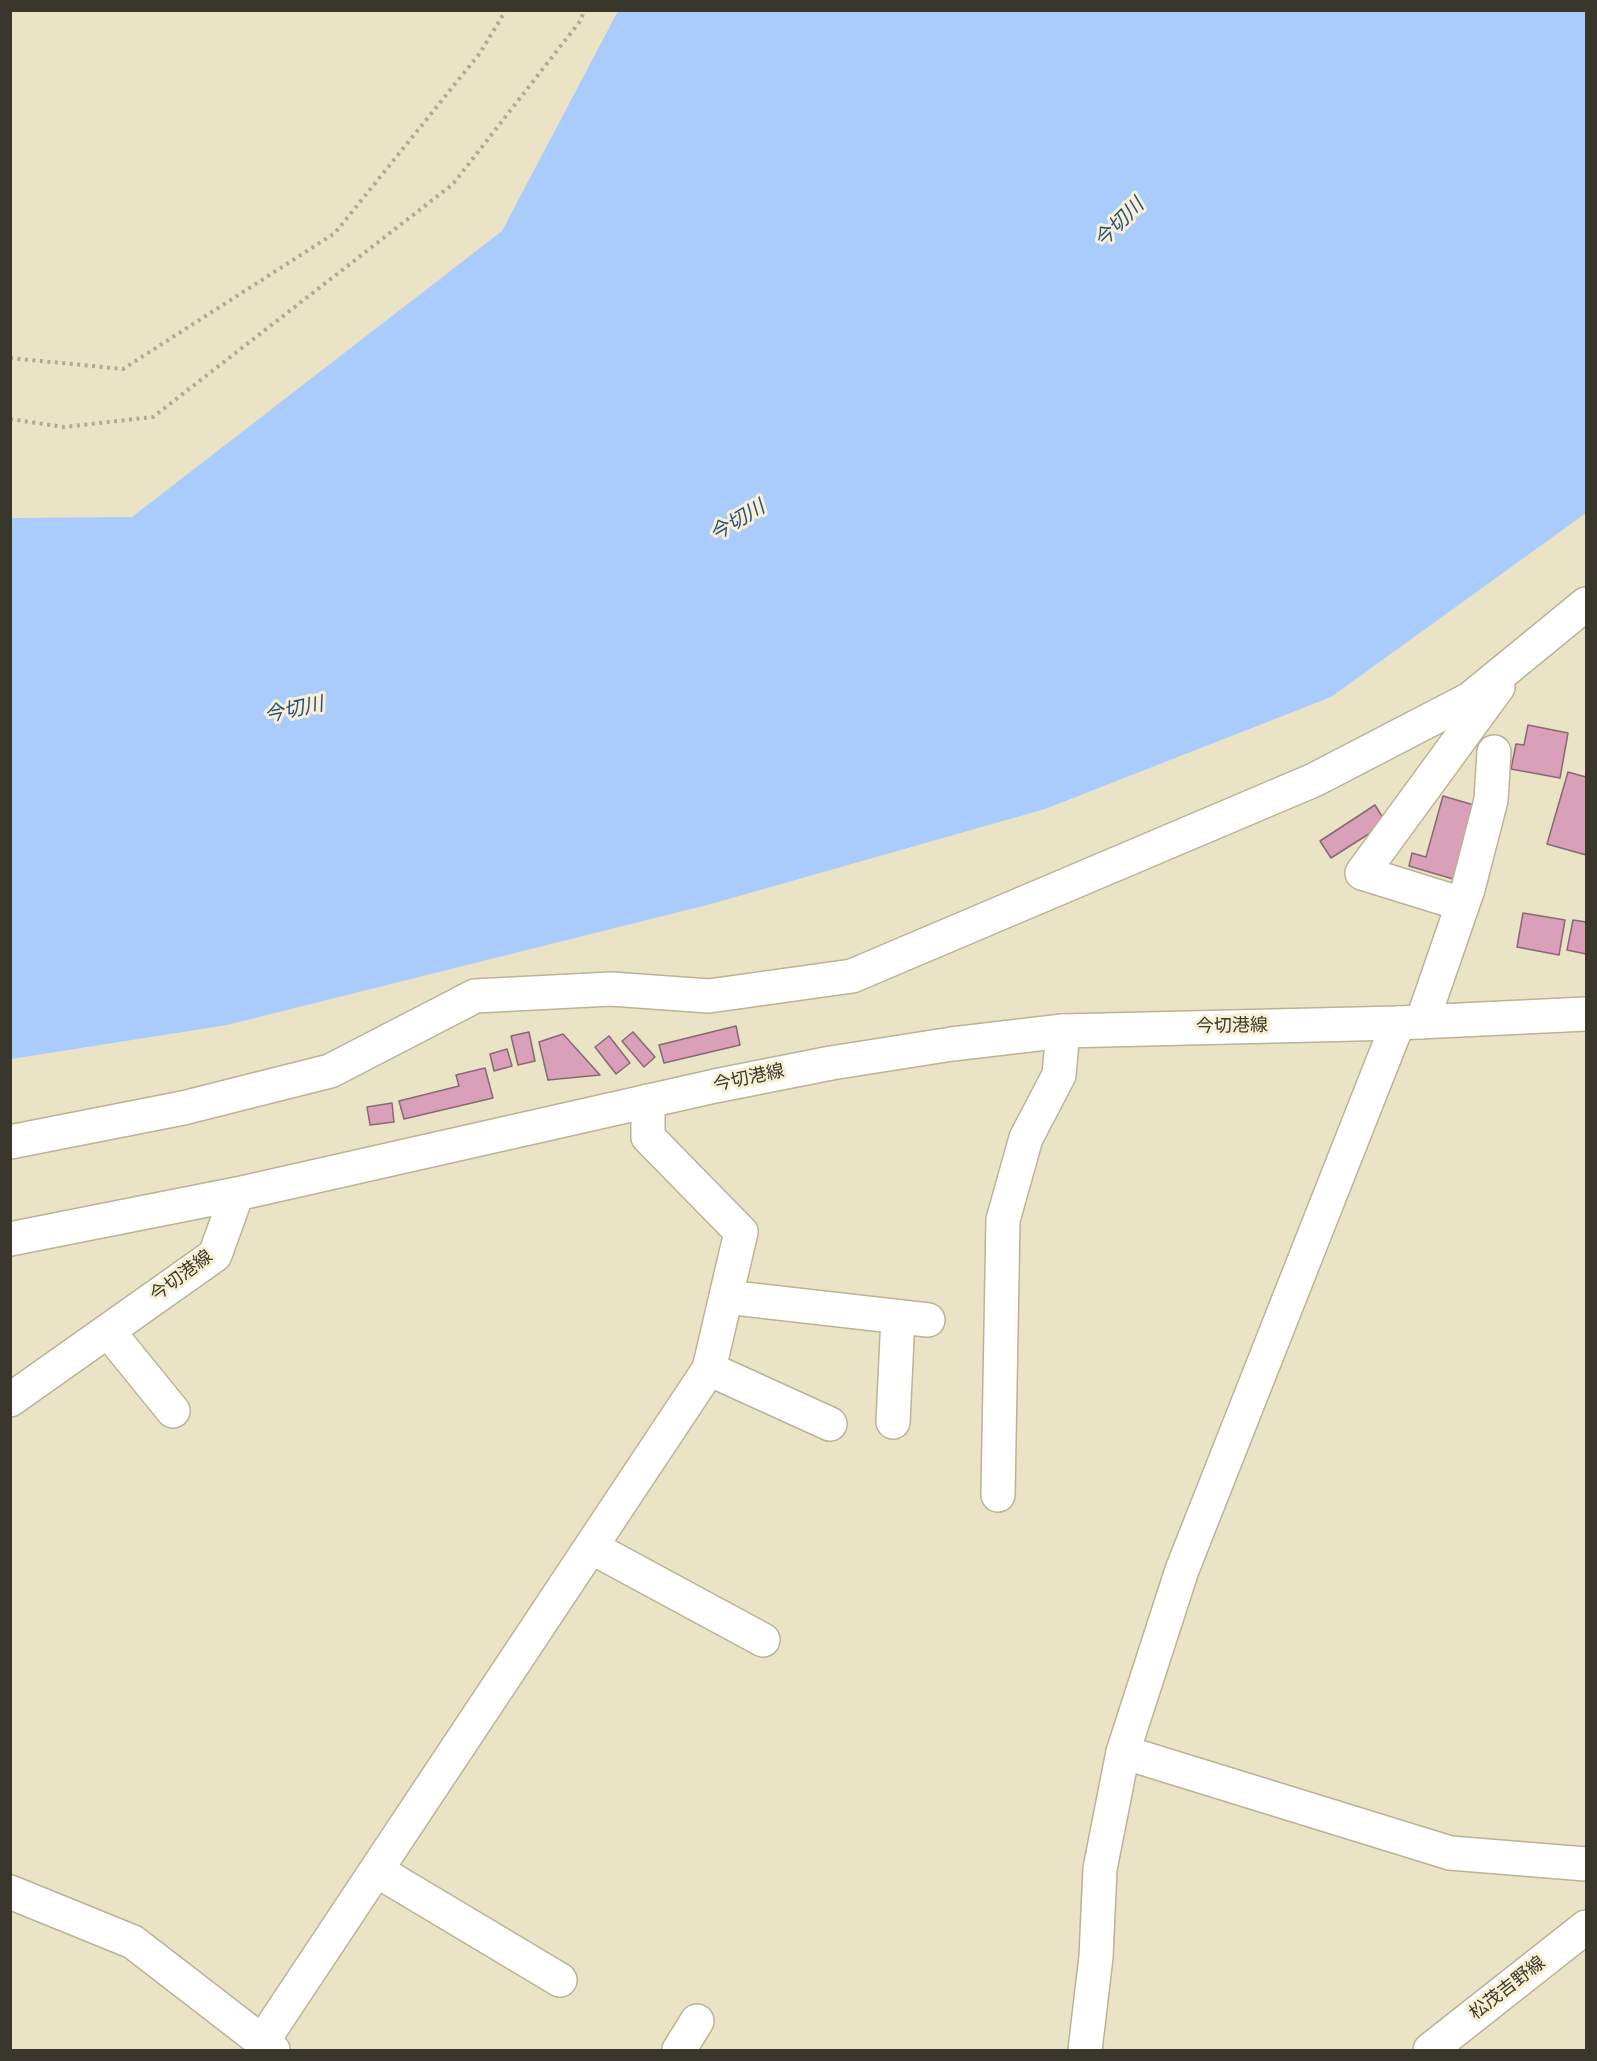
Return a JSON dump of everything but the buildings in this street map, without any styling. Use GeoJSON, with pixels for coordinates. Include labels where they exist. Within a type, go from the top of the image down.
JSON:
{"type":"FeatureCollection","features":[{"type":"Feature","properties":{"kind":"street"},"geometry":{"type":"LineString","coordinates":[[10,1142],[183,1108],[330,1071],[475,996],[611,989],[708,996],[852,976],[1314,780],[1470,699],[1587,604]]}},
{"type":"Feature","properties":{"kind":"street"},"geometry":{"type":"LineString","coordinates":[[1462,904],[1351,871],[1519,658]]}},
{"type":"Feature","properties":{"kind":"street"},"geometry":{"type":"LineString","coordinates":[[1085,2050],[1096,1957],[1100,1869],[1123,1752],[1182,1570],[1410,1022],[1462,904],[1491,800],[1494,752]]}},
{"type":"Feature","properties":{"kind":"street","name":"今切港線"},"geometry":{"type":"LineString","coordinates":[[10,1400],[215,1256],[237,1194],[648,1101],[831,1063],[952,1044],[1063,1031],[1410,1022],[1587,1014]]}},
{"type":"Feature","properties":{"kind":"street"},"geometry":{"type":"LineString","coordinates":[[998,1495],[1003,1220],[1026,1138],[1059,1075],[1063,1031]]}},
{"type":"Feature","properties":{"kind":"street"},"geometry":{"type":"LineString","coordinates":[[10,1892],[134,1942],[267,2046],[376,1870],[709,1369],[741,1232],[648,1137],[648,1101]]}},
{"type":"Feature","properties":{"kind":"street"},"geometry":{"type":"LineString","coordinates":[[10,1239],[237,1194]]}},
{"type":"Feature","properties":{"kind":"street"},"geometry":{"type":"LineString","coordinates":[[726,1297],[913,1318],[893,1422]]}},
{"type":"Feature","properties":{"kind":"street"},"geometry":{"type":"LineString","coordinates":[[108,1331],[172,1411]]}},
{"type":"Feature","properties":{"kind":"street"},"geometry":{"type":"LineString","coordinates":[[709,1369],[830,1424]]}},
{"type":"Feature","properties":{"kind":"street"},"geometry":{"type":"LineString","coordinates":[[591,1547],[764,1640]]}},
{"type":"Feature","properties":{"kind":"street"},"geometry":{"type":"LineString","coordinates":[[1123,1752],[1450,1853],[1587,1864]]}},
{"type":"Feature","properties":{"kind":"street"},"geometry":{"type":"LineString","coordinates":[[376,1870],[560,1980]]}},
{"type":"Feature","properties":{"kind":"street","name":"松茂吉野線"},"geometry":{"type":"LineString","coordinates":[[1430,2050],[1587,1927]]}},
{"type":"Feature","properties":{"kind":"street"},"geometry":{"type":"LineString","coordinates":[[679,2050],[697,2021]]}},
{"type":"Feature","properties":{"kind":"path"},"geometry":{"type":"LineString","coordinates":[[10,358],[123,369],[335,233],[480,52],[507,10]]}},
{"type":"Feature","properties":{"kind":"path"},"geometry":{"type":"LineString","coordinates":[[10,419],[64,427],[153,417],[453,184],[581,20],[585,10]]}},
{"type":"Feature","properties":{"kind":"water","name":"今切川"},"geometry":{"type":"Polygon","coordinates":[[[618,11],[1586,11],[1586,513],[1331,697],[1045,809],[711,904],[227,1025],[11,1059],[11,518],[132,517],[502,231],[618,11]]]}}]}
